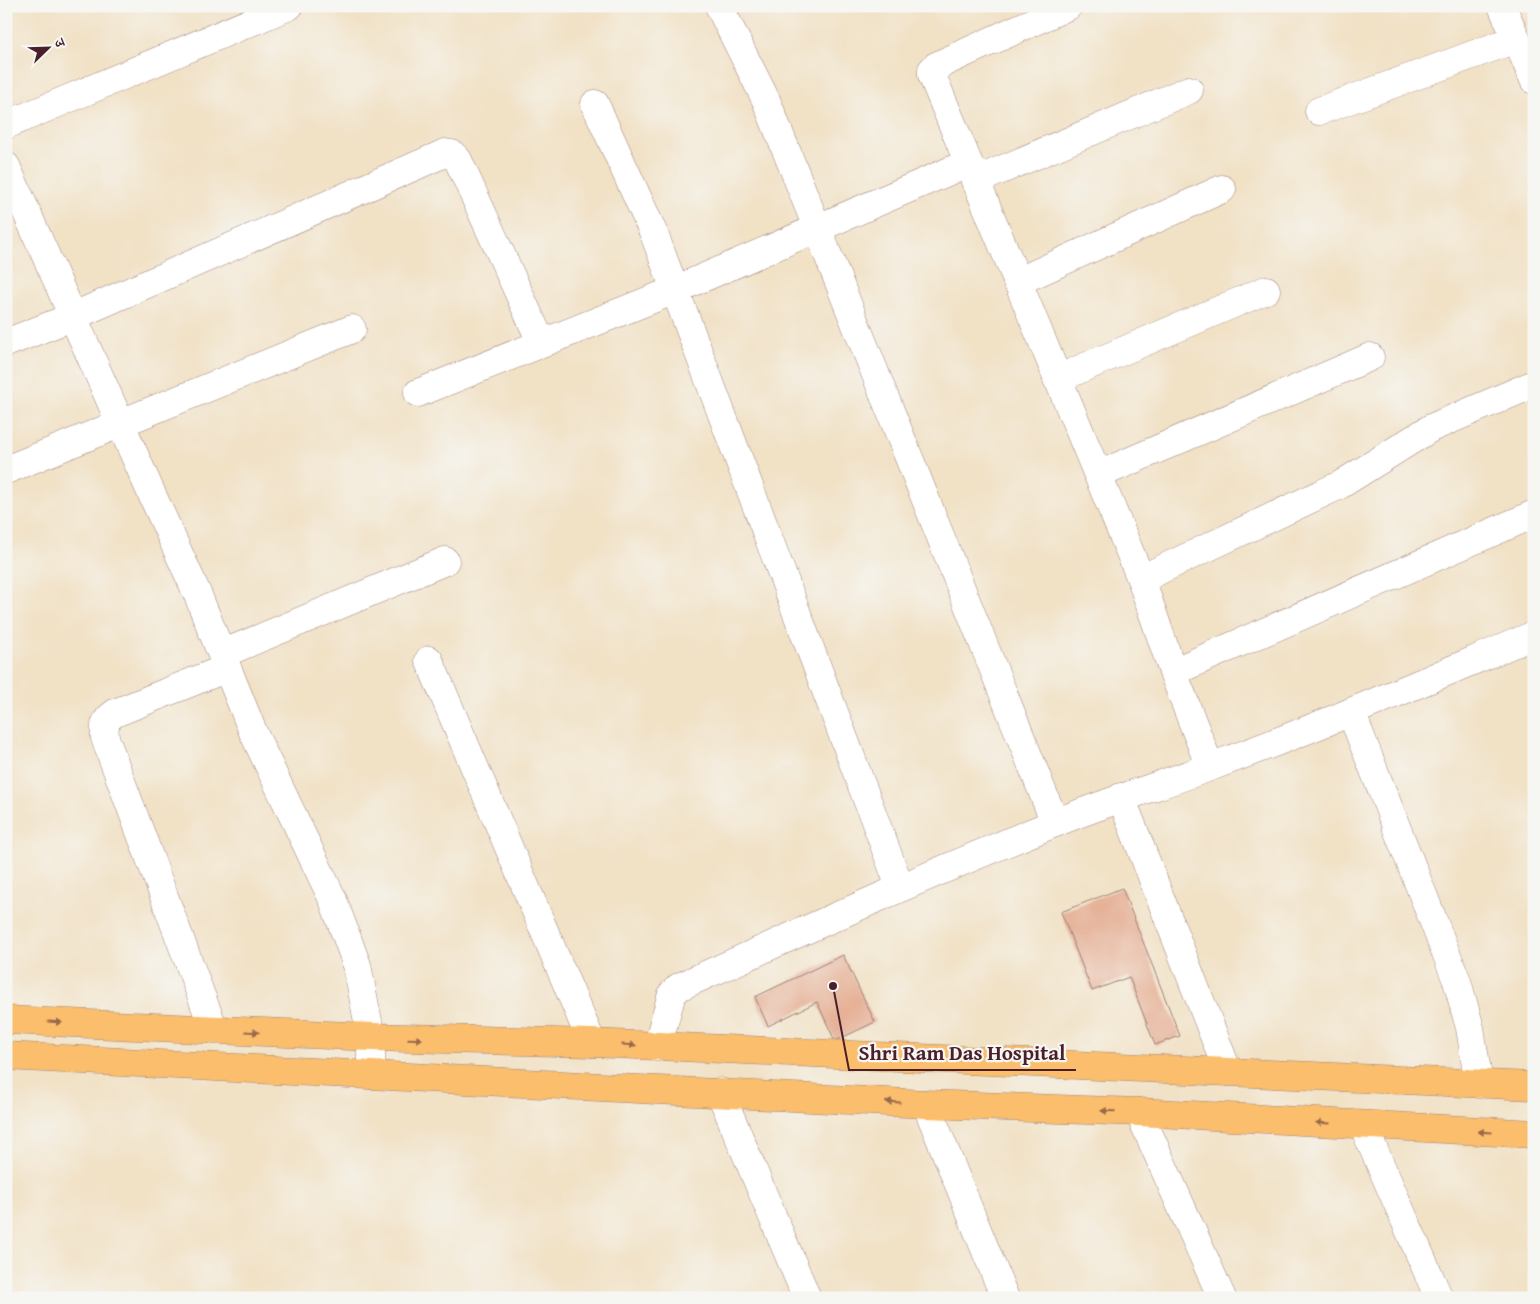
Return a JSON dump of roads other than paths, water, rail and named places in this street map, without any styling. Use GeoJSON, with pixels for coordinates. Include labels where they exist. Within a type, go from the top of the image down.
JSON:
{"type":"FeatureCollection","features":[{"type":"Feature","properties":{"kind":"main road"},"geometry":{"type":"LineString","coordinates":[[6,1020],[1534,1086]]}},
{"type":"Feature","properties":{"kind":"main road"},"geometry":{"type":"LineString","coordinates":[[6,1056],[926,1104],[1140,1112],[1534,1134]]}},
{"type":"Feature","properties":{"kind":"street"},"geometry":{"type":"LineString","coordinates":[[6,125],[289,6]]}},
{"type":"Feature","properties":{"kind":"street"},"geometry":{"type":"LineString","coordinates":[[719,6],[766,100],[1056,823]]}},
{"type":"Feature","properties":{"kind":"street"},"geometry":{"type":"LineString","coordinates":[[1068,6],[1013,17],[936,66],[932,70],[932,75],[1141,579],[1173,672],[1210,767]]}},
{"type":"Feature","properties":{"kind":"street"},"geometry":{"type":"LineString","coordinates":[[1502,6],[1534,80]]}},
{"type":"Feature","properties":{"kind":"street"},"geometry":{"type":"LineString","coordinates":[[1319,111],[1516,39]]}},
{"type":"Feature","properties":{"kind":"street"},"geometry":{"type":"LineString","coordinates":[[418,393],[675,290],[818,228],[1189,90]]}},
{"type":"Feature","properties":{"kind":"street"},"geometry":{"type":"LineString","coordinates":[[596,104],[654,234],[900,887]]}},
{"type":"Feature","properties":{"kind":"street"},"geometry":{"type":"LineString","coordinates":[[6,343],[74,316],[445,153],[452,154],[458,160],[542,344]]}},
{"type":"Feature","properties":{"kind":"street"},"geometry":{"type":"LineString","coordinates":[[6,166],[198,593],[253,732],[337,909],[357,965],[371,1037],[371,1075]]}},
{"type":"Feature","properties":{"kind":"street"},"geometry":{"type":"LineString","coordinates":[[1017,282],[1222,189]]}},
{"type":"Feature","properties":{"kind":"street"},"geometry":{"type":"LineString","coordinates":[[1057,379],[1266,290]]}},
{"type":"Feature","properties":{"kind":"street"},"geometry":{"type":"LineString","coordinates":[[6,470],[352,328]]}},
{"type":"Feature","properties":{"kind":"street"},"geometry":{"type":"LineString","coordinates":[[1098,476],[1370,357]]}},
{"type":"Feature","properties":{"kind":"street"},"geometry":{"type":"LineString","coordinates":[[1141,579],[1340,485],[1432,428],[1534,384]]}},
{"type":"Feature","properties":{"kind":"street"},"geometry":{"type":"LineString","coordinates":[[1173,672],[1534,514]]}},
{"type":"Feature","properties":{"kind":"street"},"geometry":{"type":"LineString","coordinates":[[214,1030],[105,738],[104,726],[106,720],[115,712],[445,561]]}},
{"type":"Feature","properties":{"kind":"street"},"geometry":{"type":"LineString","coordinates":[[657,1047],[671,998],[679,987],[900,887],[1121,797],[1210,767],[1350,712],[1534,635]]}},
{"type":"Feature","properties":{"kind":"street"},"geometry":{"type":"LineString","coordinates":[[429,660],[592,1044]]}},
{"type":"Feature","properties":{"kind":"street"},"geometry":{"type":"LineString","coordinates":[[1350,712],[1457,981],[1470,1028],[1479,1084]]}},
{"type":"Feature","properties":{"kind":"street"},"geometry":{"type":"LineString","coordinates":[[1121,797],[1228,1072]]}},
{"type":"Feature","properties":{"kind":"street"},"geometry":{"type":"LineString","coordinates":[[720,1092],[807,1298]]}},
{"type":"Feature","properties":{"kind":"street"},"geometry":{"type":"LineString","coordinates":[[926,1104],[1005,1298]]}},
{"type":"Feature","properties":{"kind":"street"},"geometry":{"type":"LineString","coordinates":[[1140,1112],[1222,1298]]}},
{"type":"Feature","properties":{"kind":"street"},"geometry":{"type":"LineString","coordinates":[[1363,1125],[1439,1298]]}},
{"type":"Feature","properties":{"kind":"place","name":"Shri Ram Das Hospital"},"geometry":{"type":"Point","coordinates":[833,986]}}]}
